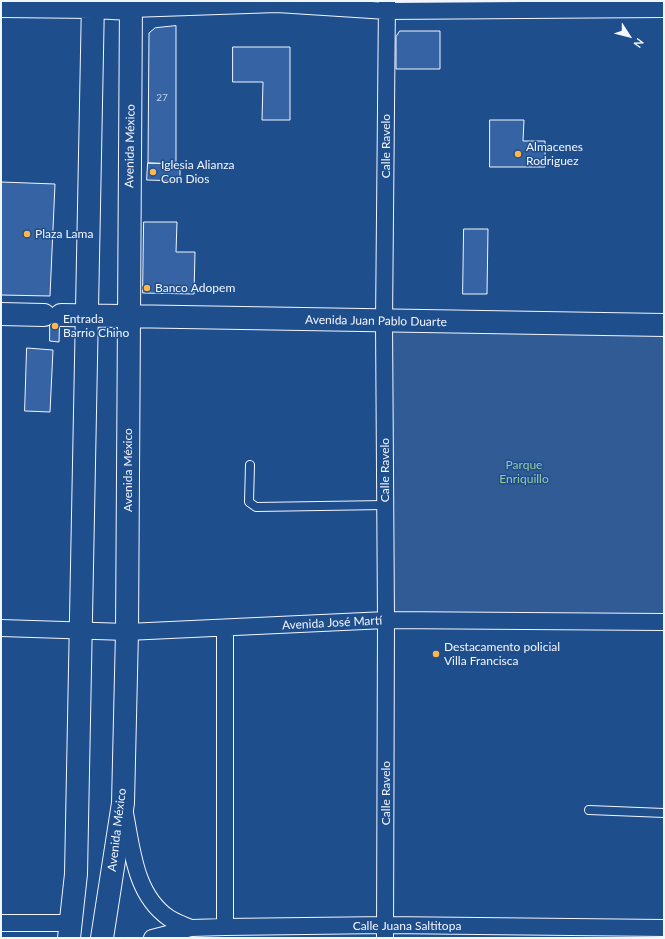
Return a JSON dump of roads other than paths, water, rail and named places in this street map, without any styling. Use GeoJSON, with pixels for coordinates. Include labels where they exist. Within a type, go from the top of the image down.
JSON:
{"type":"FeatureCollection","features":[{"type":"Feature","properties":{"kind":"main road"},"geometry":{"type":"LineString","coordinates":[[71,931],[76,874],[82,632],[93,4]]}},
{"type":"Feature","properties":{"kind":"main road"},"geometry":{"type":"LineString","coordinates":[[1,6],[93,4],[131,5]]}},
{"type":"Feature","properties":{"kind":"main road","name":"Avenida México"},"geometry":{"type":"LineString","coordinates":[[102,938],[123,803],[127,632],[131,5]]}},
{"type":"Feature","properties":{"kind":"main road","name":"Avenida Juan Pablo Duarte"},"geometry":{"type":"LineString","coordinates":[[1,314],[384,322],[664,325]]}},
{"type":"Feature","properties":{"kind":"street"},"geometry":{"type":"LineString","coordinates":[[261,1],[277,4]]}},
{"type":"Feature","properties":{"kind":"street"},"geometry":{"type":"LineString","coordinates":[[131,5],[277,4],[664,9]]}},
{"type":"Feature","properties":{"kind":"street","name":"Calle Ravelo"},"geometry":{"type":"LineString","coordinates":[[386,932],[384,322],[387,6]]}},
{"type":"Feature","properties":{"kind":"street","name":"Avenida José Martí"},"geometry":{"type":"LineString","coordinates":[[1,628],[82,632],[127,632],[386,620],[664,622]]}},
{"type":"Feature","properties":{"kind":"street"},"geometry":{"type":"LineString","coordinates":[[225,628],[225,927]]}},
{"type":"Feature","properties":{"kind":"street"},"geometry":{"type":"LineString","coordinates":[[123,803],[138,877],[151,902],[169,918],[196,931]]}},
{"type":"Feature","properties":{"kind":"street"},"geometry":{"type":"LineString","coordinates":[[1,923],[71,931]]}},
{"type":"Feature","properties":{"kind":"street","name":"Calle Juana Saltitopa"},"geometry":{"type":"LineString","coordinates":[[152,938],[225,927],[386,932],[664,928]]}},
{"type":"Feature","properties":{"kind":"lane"},"geometry":{"type":"LineString","coordinates":[[250,465],[249,502],[256,507],[385,505]]}},
{"type":"Feature","properties":{"kind":"lane"},"geometry":{"type":"LineString","coordinates":[[589,810],[664,813]]}},
{"type":"Feature","properties":{"kind":"place","name":"Almacenes Rodriguez"},"geometry":{"type":"Point","coordinates":[518,154]}},
{"type":"Feature","properties":{"kind":"place","name":"Iglesia Alianza Con Dios"},"geometry":{"type":"Point","coordinates":[153,172]}},
{"type":"Feature","properties":{"kind":"place","name":"Plaza Lama"},"geometry":{"type":"Point","coordinates":[27,234]}},
{"type":"Feature","properties":{"kind":"place","name":"Banco Adopem"},"geometry":{"type":"Point","coordinates":[147,288]}},
{"type":"Feature","properties":{"kind":"place","name":"Entrada Barrio Chino"},"geometry":{"type":"Point","coordinates":[55,326]}},
{"type":"Feature","properties":{"kind":"place","name":"Destacamento policial Villa Francisca"},"geometry":{"type":"Point","coordinates":[436,654]}},
{"type":"Feature","properties":{"kind":"park label","name":"Parque Enriquillo"},"geometry":{"type":"Point","coordinates":[524,472]}}]}
